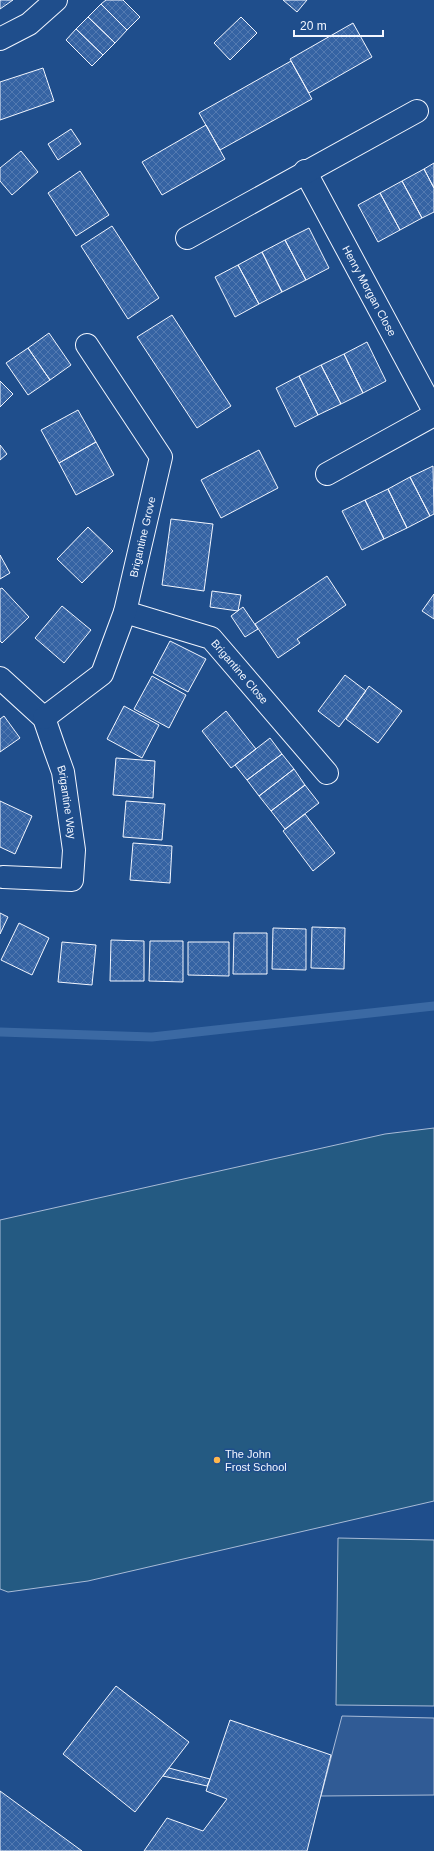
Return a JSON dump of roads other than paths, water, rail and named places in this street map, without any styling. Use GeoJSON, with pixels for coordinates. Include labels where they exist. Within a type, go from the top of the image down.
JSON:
{"type":"FeatureCollection","features":[{"type":"Feature","properties":{"kind":"street"},"geometry":{"type":"LineString","coordinates":[[0,39],[29,24],[56,0]]}},
{"type":"Feature","properties":{"kind":"street"},"geometry":{"type":"LineString","coordinates":[[187,238],[304,171],[417,110]]}},
{"type":"Feature","properties":{"kind":"street","name":"Henry Morgan Close"},"geometry":{"type":"LineString","coordinates":[[304,171],[434,411]]}},
{"type":"Feature","properties":{"kind":"street","name":"Brigantine Grove"},"geometry":{"type":"LineString","coordinates":[[44,718],[102,674],[125,612],[161,457],[87,345]]}},
{"type":"Feature","properties":{"kind":"street"},"geometry":{"type":"LineString","coordinates":[[327,474],[434,415]]}},
{"type":"Feature","properties":{"kind":"street","name":"Brigantine Close"},"geometry":{"type":"LineString","coordinates":[[125,612],[211,638],[327,773]]}},
{"type":"Feature","properties":{"kind":"street","name":"Brigantine Way"},"geometry":{"type":"LineString","coordinates":[[0,678],[44,718],[63,772],[74,850],[72,880],[3,877]]}},
{"type":"Feature","properties":{"kind":"waterway"},"geometry":{"type":"LineString","coordinates":[[0,1032],[152,1037],[434,1006]]}},
{"type":"Feature","properties":{"kind":"place","name":"The John Frost School"},"geometry":{"type":"Point","coordinates":[217,1460]}}]}
